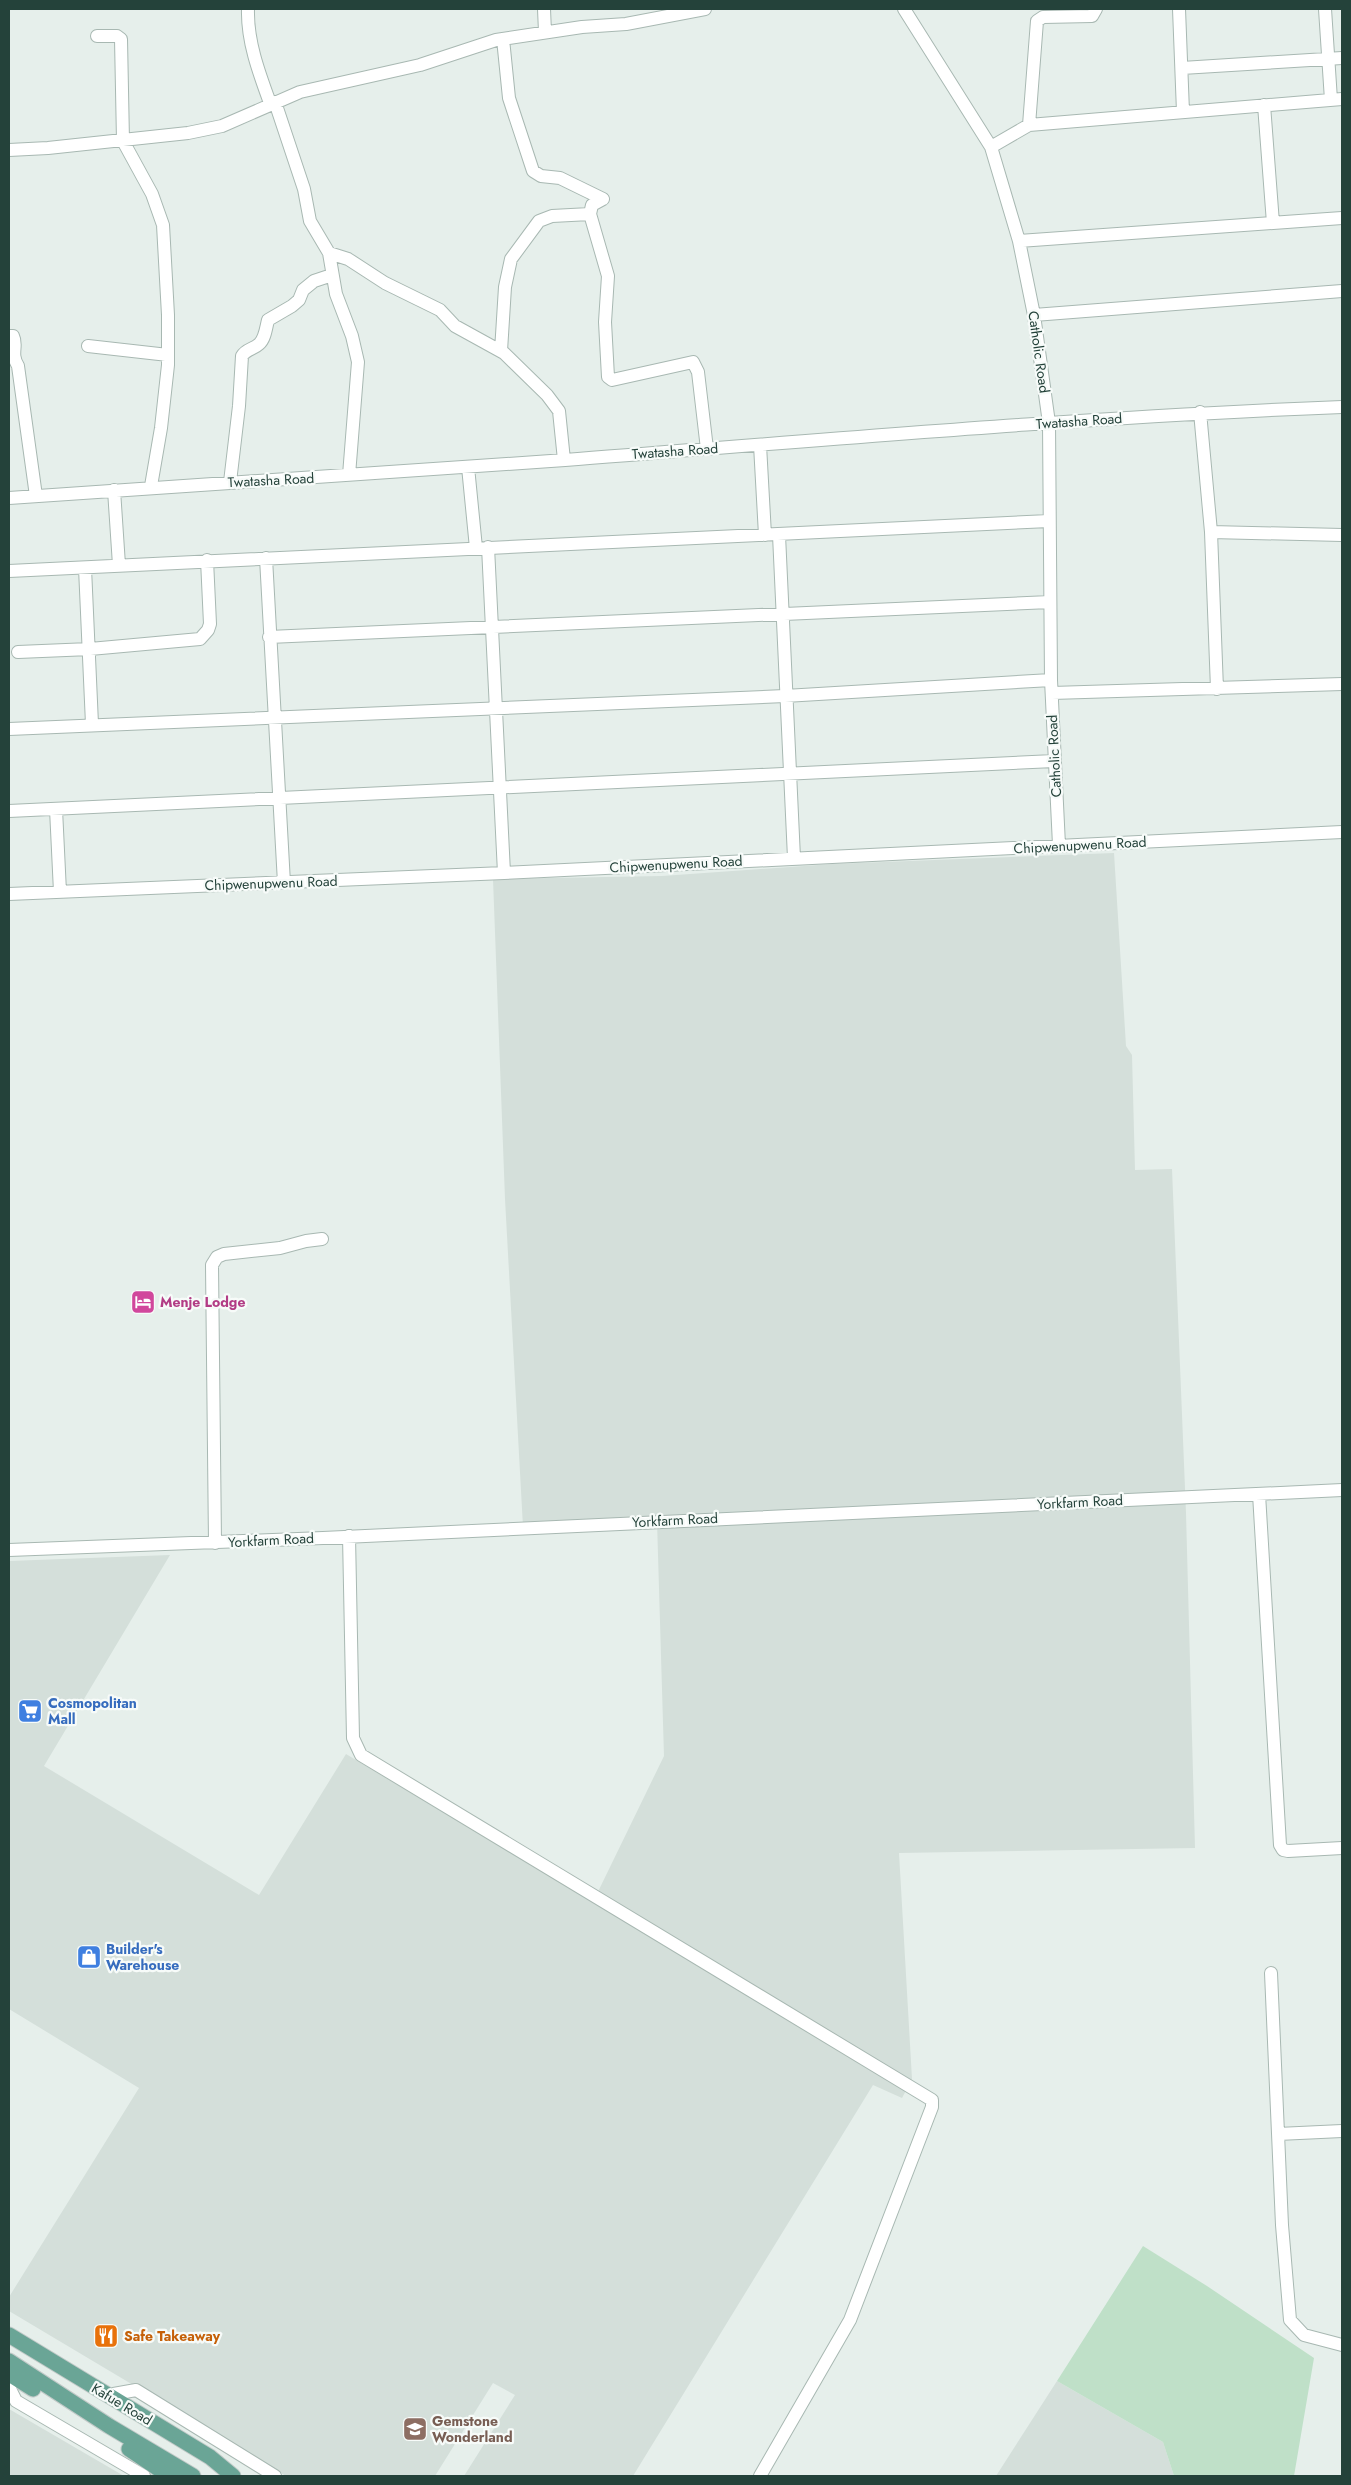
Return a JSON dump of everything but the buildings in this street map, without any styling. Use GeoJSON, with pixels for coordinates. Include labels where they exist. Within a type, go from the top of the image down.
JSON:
{"type":"FeatureCollection","features":[{"type":"Feature","properties":{"kind":"main road","name":"Kafue Road"},"geometry":{"type":"LineString","coordinates":[[9,2335],[210,2457],[233,2476]]}},
{"type":"Feature","properties":{"kind":"main road","name":"Kafue Road"},"geometry":{"type":"LineString","coordinates":[[9,2345],[224,2476]]}},
{"type":"Feature","properties":{"kind":"main road","name":"Kafue Road"},"geometry":{"type":"LineString","coordinates":[[9,2361],[109,2426],[193,2476]]}},
{"type":"Feature","properties":{"kind":"main road"},"geometry":{"type":"LineString","coordinates":[[9,2374],[114,2438],[169,2476]]}},
{"type":"Feature","properties":{"kind":"street"},"geometry":{"type":"LineString","coordinates":[[248,9],[251,40],[259,72],[273,102],[304,189],[310,221],[329,252],[336,294],[352,336],[358,362],[349,475]]}},
{"type":"Feature","properties":{"kind":"street"},"geometry":{"type":"LineString","coordinates":[[544,9],[545,32]]}},
{"type":"Feature","properties":{"kind":"street"},"geometry":{"type":"LineString","coordinates":[[9,150],[123,141],[188,133],[222,126],[273,102],[300,92],[420,65],[503,39],[545,32],[626,24],[705,9]]}},
{"type":"Feature","properties":{"kind":"street","name":"Catholic Road"},"geometry":{"type":"LineString","coordinates":[[904,9],[991,147],[1019,241],[1034,315],[1049,423],[1051,680],[1059,845]]}},
{"type":"Feature","properties":{"kind":"street"},"geometry":{"type":"LineString","coordinates":[[1029,125],[1037,21],[1043,17],[1092,16],[1096,9]]}},
{"type":"Feature","properties":{"kind":"street"},"geometry":{"type":"LineString","coordinates":[[1179,9],[1183,112]]}},
{"type":"Feature","properties":{"kind":"street"},"geometry":{"type":"LineString","coordinates":[[991,147],[1029,125],[1337,99],[1328,58],[1325,9]]}},
{"type":"Feature","properties":{"kind":"street"},"geometry":{"type":"LineString","coordinates":[[97,36],[117,36],[121,39],[123,141],[155,202],[163,225],[168,355],[164,410],[151,486]]}},
{"type":"Feature","properties":{"kind":"street"},"geometry":{"type":"LineString","coordinates":[[503,39],[509,98],[533,171],[541,176],[560,178],[602,199],[592,205],[590,214],[608,276],[605,322],[608,377],[612,380],[693,362],[698,372],[707,449]]}},
{"type":"Feature","properties":{"kind":"street"},"geometry":{"type":"LineString","coordinates":[[1182,68],[1342,58]]}},
{"type":"Feature","properties":{"kind":"street"},"geometry":{"type":"LineString","coordinates":[[1264,105],[1274,223]]}},
{"type":"Feature","properties":{"kind":"street"},"geometry":{"type":"LineString","coordinates":[[501,351],[505,287],[511,259],[539,221],[552,216],[590,214]]}},
{"type":"Feature","properties":{"kind":"street"},"geometry":{"type":"LineString","coordinates":[[1019,241],[1342,218]]}},
{"type":"Feature","properties":{"kind":"street"},"geometry":{"type":"LineString","coordinates":[[329,252],[348,260],[385,283],[440,310],[455,326],[501,351],[531,378],[559,411],[564,460]]}},
{"type":"Feature","properties":{"kind":"street"},"geometry":{"type":"LineString","coordinates":[[230,482],[244,351],[259,345],[264,339],[268,320],[292,306],[299,300],[303,290],[314,281],[332,275]]}},
{"type":"Feature","properties":{"kind":"street"},"geometry":{"type":"LineString","coordinates":[[1034,315],[1342,291]]}},
{"type":"Feature","properties":{"kind":"street"},"geometry":{"type":"LineString","coordinates":[[9,336],[13,336],[15,340],[13,356],[18,366],[36,496]]}},
{"type":"Feature","properties":{"kind":"street"},"geometry":{"type":"LineString","coordinates":[[88,346],[168,355]]}},
{"type":"Feature","properties":{"kind":"street","name":"Twatasha Road"},"geometry":{"type":"LineString","coordinates":[[9,498],[151,486],[468,467],[1200,412],[1342,407]]}},
{"type":"Feature","properties":{"kind":"street"},"geometry":{"type":"LineString","coordinates":[[1200,412],[1211,532],[1217,689]]}},
{"type":"Feature","properties":{"kind":"street"},"geometry":{"type":"LineString","coordinates":[[760,445],[765,535]]}},
{"type":"Feature","properties":{"kind":"street"},"geometry":{"type":"LineString","coordinates":[[468,467],[482,548],[492,628],[504,873]]}},
{"type":"Feature","properties":{"kind":"street"},"geometry":{"type":"LineString","coordinates":[[114,490],[119,565]]}},
{"type":"Feature","properties":{"kind":"street"},"geometry":{"type":"LineString","coordinates":[[9,571],[1049,521]]}},
{"type":"Feature","properties":{"kind":"street"},"geometry":{"type":"LineString","coordinates":[[1211,532],[1342,535]]}},
{"type":"Feature","properties":{"kind":"street"},"geometry":{"type":"LineString","coordinates":[[779,535],[794,858]]}},
{"type":"Feature","properties":{"kind":"street"},"geometry":{"type":"LineString","coordinates":[[266,558],[284,883]]}},
{"type":"Feature","properties":{"kind":"street"},"geometry":{"type":"LineString","coordinates":[[18,652],[90,649],[196,640],[205,635],[210,624],[207,560]]}},
{"type":"Feature","properties":{"kind":"street"},"geometry":{"type":"LineString","coordinates":[[85,568],[92,724]]}},
{"type":"Feature","properties":{"kind":"street"},"geometry":{"type":"LineString","coordinates":[[269,637],[1050,602]]}},
{"type":"Feature","properties":{"kind":"street"},"geometry":{"type":"LineString","coordinates":[[9,729],[785,696],[1051,680]]}},
{"type":"Feature","properties":{"kind":"street"},"geometry":{"type":"LineString","coordinates":[[1052,694],[1342,684]]}},
{"type":"Feature","properties":{"kind":"street"},"geometry":{"type":"LineString","coordinates":[[9,811],[1054,761]]}},
{"type":"Feature","properties":{"kind":"street"},"geometry":{"type":"LineString","coordinates":[[56,809],[60,892]]}},
{"type":"Feature","properties":{"kind":"street","name":"Chipwenupwenu Road"},"geometry":{"type":"LineString","coordinates":[[9,894],[504,873],[1342,832]]}},
{"type":"Feature","properties":{"kind":"street"},"geometry":{"type":"LineString","coordinates":[[215,1543],[212,1265],[217,1257],[224,1254],[280,1248],[306,1241],[322,1240]]}},
{"type":"Feature","properties":{"kind":"street","name":"Yorkfarm Road"},"geometry":{"type":"LineString","coordinates":[[9,1550],[215,1543],[1342,1490]]}},
{"type":"Feature","properties":{"kind":"street"},"geometry":{"type":"LineString","coordinates":[[1259,1494],[1280,1845],[1283,1850],[1288,1851],[1342,1848]]}},
{"type":"Feature","properties":{"kind":"street"},"geometry":{"type":"LineString","coordinates":[[349,1536],[353,1738],[361,1755],[932,2100],[932,2107],[908,2173],[850,2320],[760,2476]]}},
{"type":"Feature","properties":{"kind":"street"},"geometry":{"type":"LineString","coordinates":[[1272,1972],[1282,2225],[1290,2320],[1304,2335],[1342,2345]]}},
{"type":"Feature","properties":{"kind":"street"},"geometry":{"type":"LineString","coordinates":[[1278,2134],[1342,2131]]}},
{"type":"Feature","properties":{"kind":"street"},"geometry":{"type":"LineString","coordinates":[[9,2387],[16,2401],[144,2476]]}},
{"type":"Feature","properties":{"kind":"street"},"geometry":{"type":"LineString","coordinates":[[108,2395],[136,2390],[275,2476]]}},
{"type":"Feature","properties":{"kind":"shaded area"},"geometry":{"type":"Polygon","coordinates":[[[1114,853],[1126,1046],[1132,1055],[1135,1170],[1172,1169],[1186,1513],[1195,1848],[899,1853],[912,2079],[902,2098],[873,2085],[633,2476],[464,2476],[515,2395],[493,2383],[435,2476],[286,2476],[9,2311],[9,2297],[139,2088],[9,2009],[9,1561],[170,1555],[44,1766],[259,1895],[346,1754],[593,1902],[664,1756],[657,1521],[523,1527],[505,1199],[493,879],[662,876],[832,864],[1114,853]]]}},
{"type":"Feature","properties":{"kind":"shaded area"},"geometry":{"type":"Polygon","coordinates":[[[1057,2381],[1163,2442],[1174,2476],[996,2476],[1057,2381]]]}},
{"type":"Feature","properties":{"kind":"shaded area"},"geometry":{"type":"Polygon","coordinates":[[[9,2409],[124,2476],[9,2476],[9,2409]]]}},
{"type":"Feature","properties":{"kind":"green space"},"geometry":{"type":"Polygon","coordinates":[[[1143,2246],[1207,2286],[1314,2358],[1294,2476],[1174,2476],[1163,2442],[1057,2381],[1143,2246]]]}},
{"type":"Feature","properties":{"kind":"place","name":"Menje Lodge"},"geometry":{"type":"Point","coordinates":[143,1302]}},
{"type":"Feature","properties":{"kind":"place","name":"Cosmopolitan Mall"},"geometry":{"type":"Point","coordinates":[30,1711]}},
{"type":"Feature","properties":{"kind":"place","name":"Builder's Warehouse"},"geometry":{"type":"Point","coordinates":[89,1957]}},
{"type":"Feature","properties":{"kind":"place","name":"Safe Takeaway"},"geometry":{"type":"Point","coordinates":[106,2336]}},
{"type":"Feature","properties":{"kind":"place","name":"Gemstone Wonderland"},"geometry":{"type":"Point","coordinates":[415,2429]}}]}
